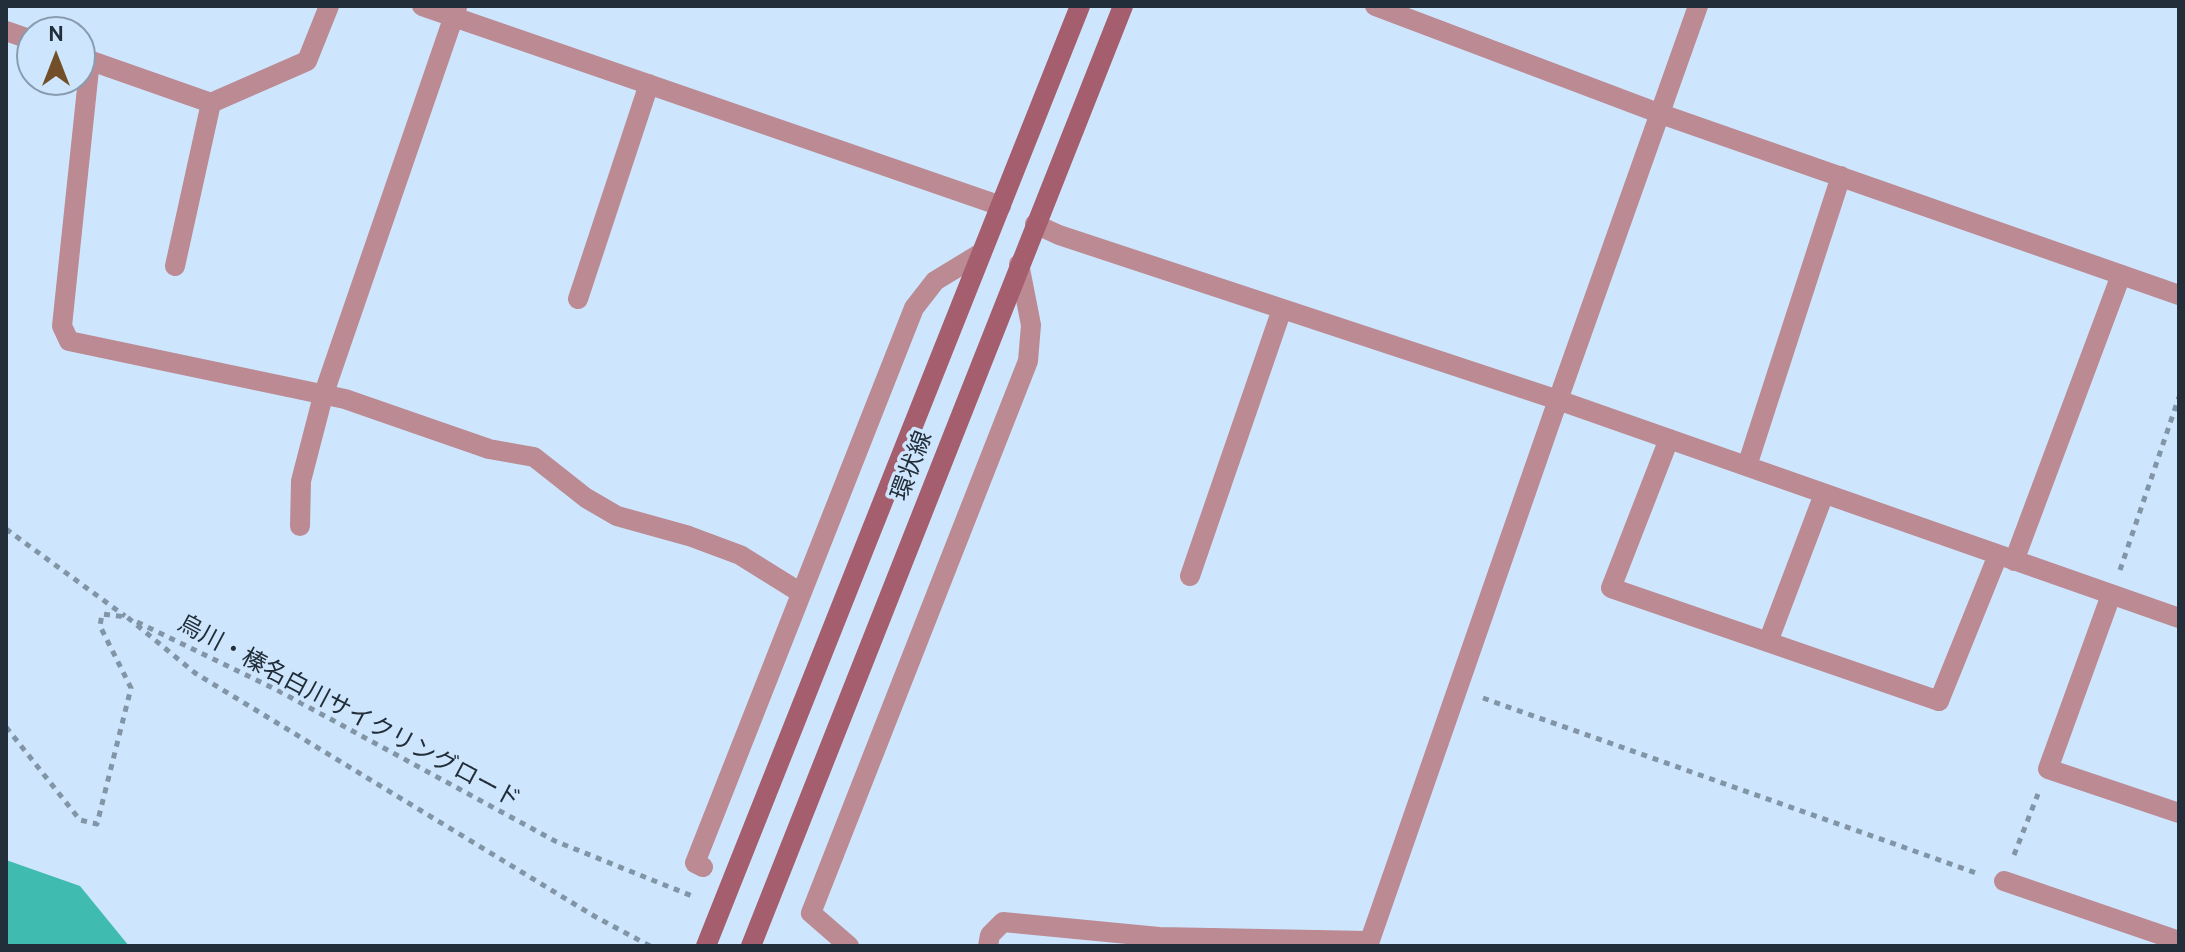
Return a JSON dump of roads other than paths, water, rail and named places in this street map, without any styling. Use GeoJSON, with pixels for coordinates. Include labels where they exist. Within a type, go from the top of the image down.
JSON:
{"type":"FeatureCollection","features":[{"type":"Feature","properties":{"kind":"street"},"geometry":{"type":"LineString","coordinates":[[96,63],[211,103],[307,61],[329,6]]}},
{"type":"Feature","properties":{"kind":"street"},"geometry":{"type":"LineString","coordinates":[[422,6],[455,11],[649,84],[1001,206]]}},
{"type":"Feature","properties":{"kind":"street","name":"環状線"},"geometry":{"type":"LineString","coordinates":[[709,938],[1080,6]]}},
{"type":"Feature","properties":{"kind":"street","name":"環状線"},"geometry":{"type":"LineString","coordinates":[[751,946],[1123,6]]}},
{"type":"Feature","properties":{"kind":"street"},"geometry":{"type":"LineString","coordinates":[[1375,6],[1661,114],[2179,295]]}},
{"type":"Feature","properties":{"kind":"street"},"geometry":{"type":"LineString","coordinates":[[988,946],[990,935],[1003,922],[1159,937],[1368,944],[1698,6]]}},
{"type":"Feature","properties":{"kind":"street"},"geometry":{"type":"LineString","coordinates":[[300,526],[301,481],[323,396],[455,11]]}},
{"type":"Feature","properties":{"kind":"street"},"geometry":{"type":"LineString","coordinates":[[578,299],[649,84]]}},
{"type":"Feature","properties":{"kind":"street"},"geometry":{"type":"LineString","coordinates":[[82,96],[62,326],[69,341],[345,399],[489,449],[534,457],[586,498],[617,516],[689,536],[740,555],[801,593]]}},
{"type":"Feature","properties":{"kind":"street"},"geometry":{"type":"LineString","coordinates":[[175,266],[211,103]]}},
{"type":"Feature","properties":{"kind":"street"},"geometry":{"type":"LineString","coordinates":[[1747,466],[1841,176]]}},
{"type":"Feature","properties":{"kind":"street"},"geometry":{"type":"LineString","coordinates":[[1035,224],[1558,400],[2179,618]]}},
{"type":"Feature","properties":{"kind":"street"},"geometry":{"type":"LineString","coordinates":[[703,867],[695,863],[914,308],[935,281],[981,253]]}},
{"type":"Feature","properties":{"kind":"street"},"geometry":{"type":"LineString","coordinates":[[849,946],[806,911],[1028,361],[1031,325],[1019,264]]}},
{"type":"Feature","properties":{"kind":"street"},"geometry":{"type":"LineString","coordinates":[[1669,439],[1611,588],[1939,701],[2006,558],[2121,275]]}},
{"type":"Feature","properties":{"kind":"street"},"geometry":{"type":"LineString","coordinates":[[1190,576],[1282,309]]}},
{"type":"Feature","properties":{"kind":"street"},"geometry":{"type":"LineString","coordinates":[[1768,642],[1824,494]]}},
{"type":"Feature","properties":{"kind":"street"},"geometry":{"type":"LineString","coordinates":[[2111,595],[2048,769],[2179,813]]}},
{"type":"Feature","properties":{"kind":"street"},"geometry":{"type":"LineString","coordinates":[[2004,881],[2179,941]]}}]}
